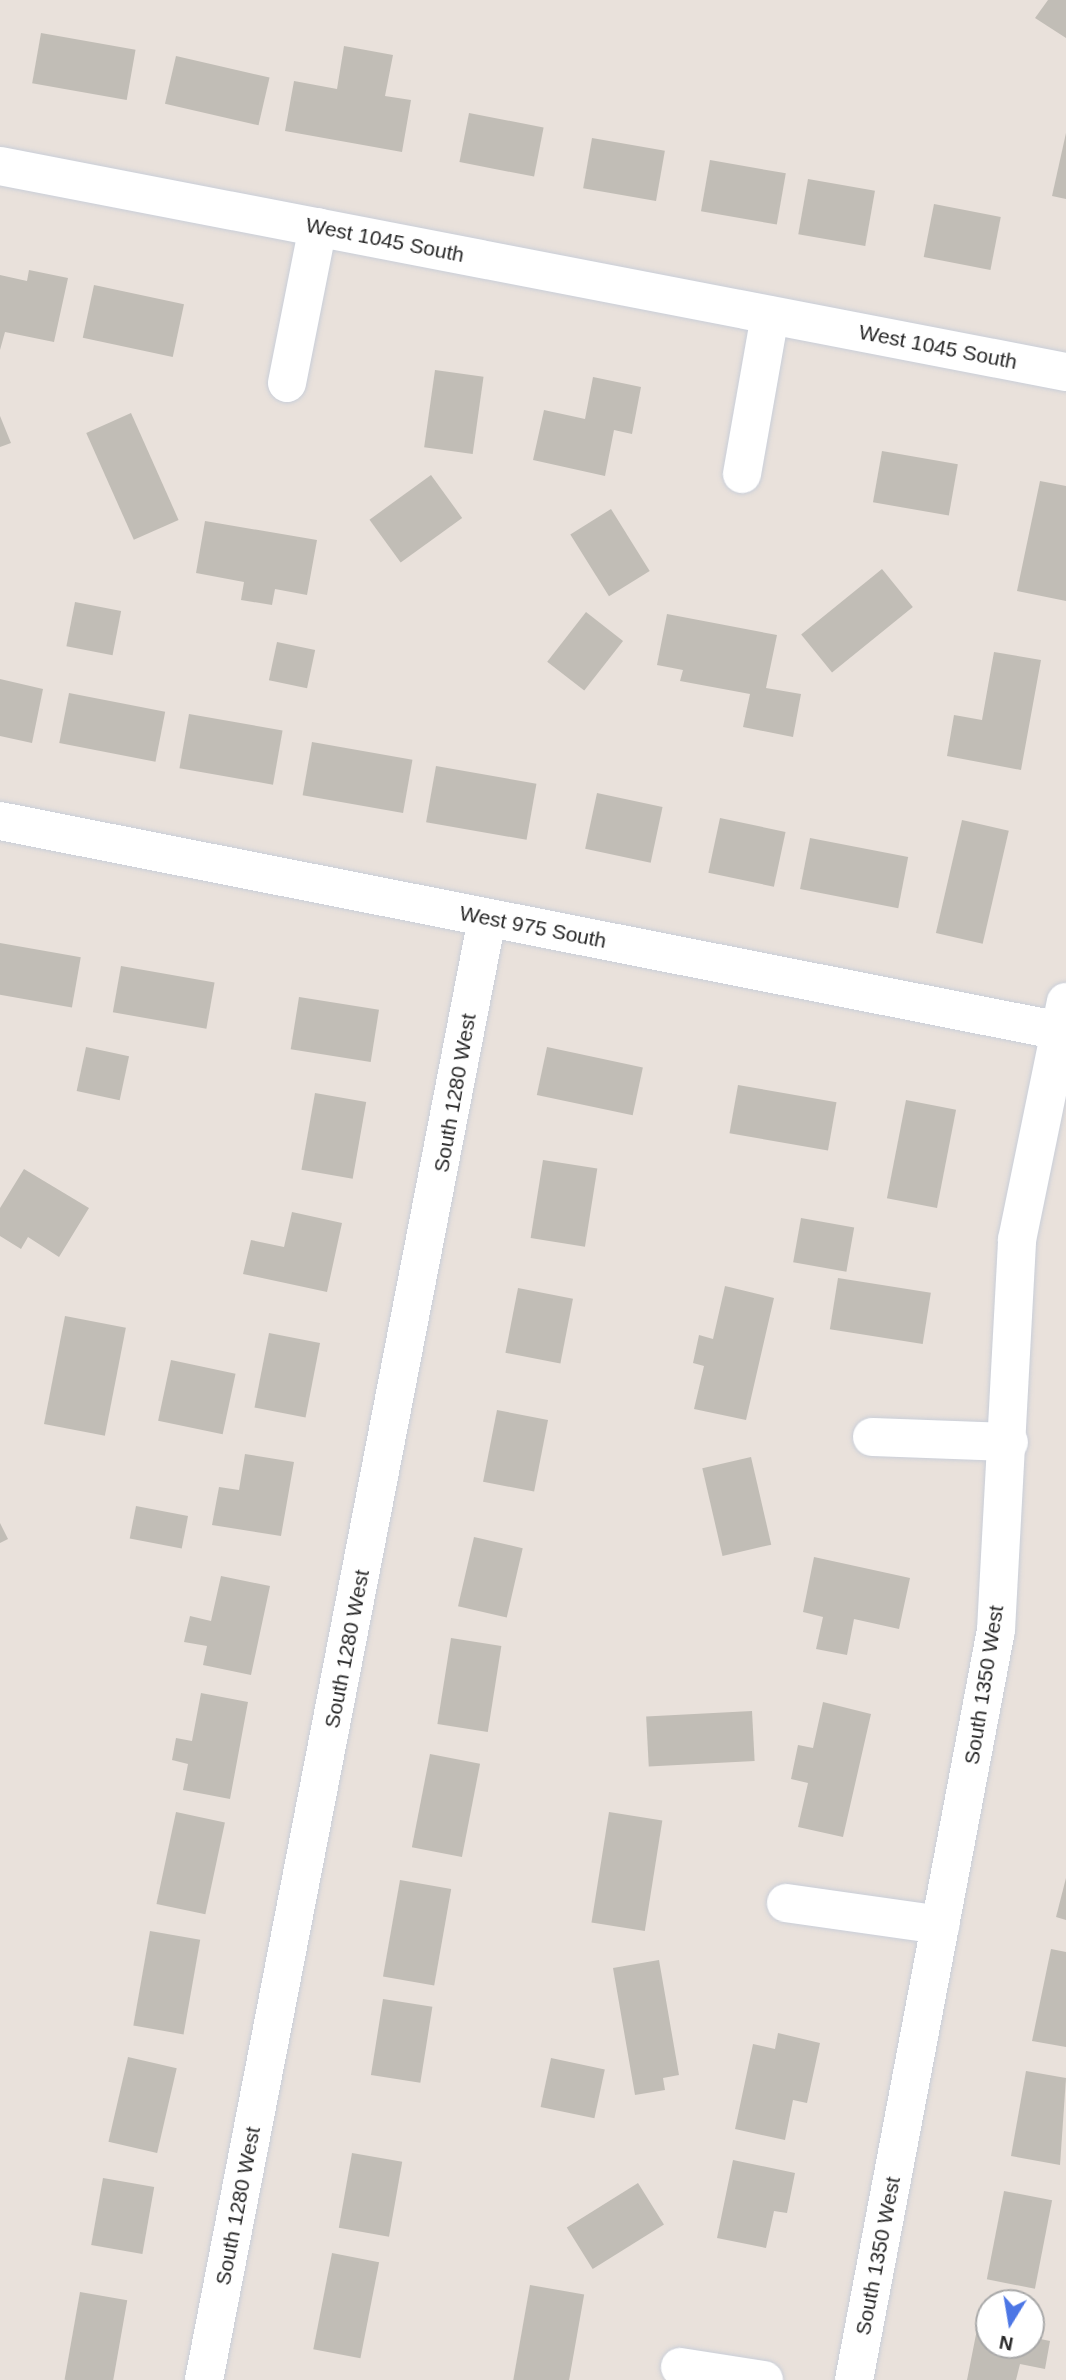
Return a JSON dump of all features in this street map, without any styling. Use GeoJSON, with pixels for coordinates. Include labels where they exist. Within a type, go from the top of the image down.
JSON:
{"type":"FeatureCollection","features":[{"type":"Feature","properties":{"kind":"street","name":"West 1045 South"},"geometry":{"type":"LineString","coordinates":[[0,166],[1066,372]]}},
{"type":"Feature","properties":{"kind":"street"},"geometry":{"type":"LineString","coordinates":[[287,383],[318,227]]}},
{"type":"Feature","properties":{"kind":"street"},"geometry":{"type":"LineString","coordinates":[[742,474],[769,315]]}},
{"type":"Feature","properties":{"kind":"street","name":"West 975 South"},"geometry":{"type":"LineString","coordinates":[[0,821],[487,918],[1064,1022]]}},
{"type":"Feature","properties":{"kind":"street","name":"South 1280 West"},"geometry":{"type":"LineString","coordinates":[[204,2380],[487,918]]}},
{"type":"Feature","properties":{"kind":"street","name":"South 1350 West"},"geometry":{"type":"LineString","coordinates":[[854,2380],[996,1630],[1009,1442],[1017,1240],[1064,1022]]}},
{"type":"Feature","properties":{"kind":"street"},"geometry":{"type":"LineString","coordinates":[[872,1437],[1009,1442]]}},
{"type":"Feature","properties":{"kind":"street"},"geometry":{"type":"LineString","coordinates":[[786,1903],[940,1925]]}},
{"type":"Feature","properties":{"kind":"street"},"geometry":{"type":"LineString","coordinates":[[680,2367],[764,2380]]}},
{"type":"Feature","properties":{"kind":"building"},"geometry":{"type":"Polygon","coordinates":[[[1048,0],[1066,0],[1066,38],[1035,18],[1048,0]]]}},
{"type":"Feature","properties":{"kind":"building"},"geometry":{"type":"Polygon","coordinates":[[[41,33],[136,50],[127,100],[32,83],[41,33]]]}},
{"type":"Feature","properties":{"kind":"building"},"geometry":{"type":"Polygon","coordinates":[[[344,46],[393,55],[385,96],[411,100],[402,152],[285,131],[294,81],[337,89],[344,46]]]}},
{"type":"Feature","properties":{"kind":"building"},"geometry":{"type":"Polygon","coordinates":[[[176,56],[270,78],[259,125],[165,104],[176,56]]]}},
{"type":"Feature","properties":{"kind":"building"},"geometry":{"type":"Polygon","coordinates":[[[469,113],[544,128],[534,177],[459,162],[469,113]]]}},
{"type":"Feature","properties":{"kind":"building"},"geometry":{"type":"Polygon","coordinates":[[[1066,133],[1066,199],[1052,196],[1066,133]]]}},
{"type":"Feature","properties":{"kind":"building"},"geometry":{"type":"Polygon","coordinates":[[[592,138],[665,151],[656,201],[583,188],[592,138]]]}},
{"type":"Feature","properties":{"kind":"building"},"geometry":{"type":"Polygon","coordinates":[[[710,160],[786,173],[777,225],[701,211],[710,160]]]}},
{"type":"Feature","properties":{"kind":"building"},"geometry":{"type":"Polygon","coordinates":[[[808,179],[875,191],[865,246],[798,234],[808,179]]]}},
{"type":"Feature","properties":{"kind":"building"},"geometry":{"type":"Polygon","coordinates":[[[934,204],[1001,217],[990,270],[924,257],[934,204]]]}},
{"type":"Feature","properties":{"kind":"building"},"geometry":{"type":"Polygon","coordinates":[[[29,270],[68,278],[54,342],[5,332],[0,350],[0,275],[27,281],[29,270]]]}},
{"type":"Feature","properties":{"kind":"building"},"geometry":{"type":"Polygon","coordinates":[[[94,285],[184,304],[173,357],[83,338],[94,285]]]}},
{"type":"Feature","properties":{"kind":"building"},"geometry":{"type":"Polygon","coordinates":[[[435,370],[484,377],[473,454],[424,447],[435,370]]]}},
{"type":"Feature","properties":{"kind":"building"},"geometry":{"type":"Polygon","coordinates":[[[593,377],[641,387],[632,434],[614,430],[605,476],[533,460],[544,410],[585,419],[593,377]]]}},
{"type":"Feature","properties":{"kind":"building"},"geometry":{"type":"Polygon","coordinates":[[[131,413],[179,520],[134,540],[86,433],[131,413]]]}},
{"type":"Feature","properties":{"kind":"building"},"geometry":{"type":"Polygon","coordinates":[[[0,416],[11,443],[0,447],[0,416]]]}},
{"type":"Feature","properties":{"kind":"building"},"geometry":{"type":"Polygon","coordinates":[[[882,451],[958,464],[949,516],[873,502],[882,451]]]}},
{"type":"Feature","properties":{"kind":"building"},"geometry":{"type":"Polygon","coordinates":[[[431,475],[462,518],[401,563],[370,520],[431,475]]]}},
{"type":"Feature","properties":{"kind":"building"},"geometry":{"type":"Polygon","coordinates":[[[1040,481],[1066,486],[1066,601],[1017,591],[1040,481]]]}},
{"type":"Feature","properties":{"kind":"building"},"geometry":{"type":"Polygon","coordinates":[[[611,509],[650,571],[609,596],[570,534],[611,509]]]}},
{"type":"Feature","properties":{"kind":"building"},"geometry":{"type":"Polygon","coordinates":[[[205,521],[317,540],[307,595],[275,589],[272,605],[241,600],[244,582],[196,573],[205,521]]]}},
{"type":"Feature","properties":{"kind":"building"},"geometry":{"type":"Polygon","coordinates":[[[882,569],[913,607],[832,673],[801,634],[882,569]]]}},
{"type":"Feature","properties":{"kind":"building"},"geometry":{"type":"Polygon","coordinates":[[[75,602],[121,611],[113,655],[66,646],[75,602]]]}},
{"type":"Feature","properties":{"kind":"building"},"geometry":{"type":"Polygon","coordinates":[[[586,612],[623,641],[584,691],[547,662],[586,612]]]}},
{"type":"Feature","properties":{"kind":"building"},"geometry":{"type":"Polygon","coordinates":[[[667,614],[777,635],[766,688],[801,694],[793,737],[743,727],[750,694],[680,681],[683,670],[657,665],[667,614]]]}},
{"type":"Feature","properties":{"kind":"building"},"geometry":{"type":"Polygon","coordinates":[[[277,642],[315,650],[307,688],[269,680],[277,642]]]}},
{"type":"Feature","properties":{"kind":"building"},"geometry":{"type":"Polygon","coordinates":[[[994,652],[1041,660],[1021,770],[947,756],[954,715],[982,720],[994,652]]]}},
{"type":"Feature","properties":{"kind":"building"},"geometry":{"type":"Polygon","coordinates":[[[0,679],[43,689],[32,743],[0,736],[0,679]]]}},
{"type":"Feature","properties":{"kind":"building"},"geometry":{"type":"Polygon","coordinates":[[[69,693],[165,712],[155,762],[59,743],[69,693]]]}},
{"type":"Feature","properties":{"kind":"building"},"geometry":{"type":"Polygon","coordinates":[[[189,714],[283,730],[273,785],[179,768],[189,714]]]}},
{"type":"Feature","properties":{"kind":"building"},"geometry":{"type":"Polygon","coordinates":[[[312,742],[412,760],[403,813],[303,795],[312,742]]]}},
{"type":"Feature","properties":{"kind":"building"},"geometry":{"type":"Polygon","coordinates":[[[436,766],[536,784],[527,840],[426,822],[436,766]]]}},
{"type":"Feature","properties":{"kind":"building"},"geometry":{"type":"Polygon","coordinates":[[[597,793],[663,807],[651,863],[585,849],[597,793]]]}},
{"type":"Feature","properties":{"kind":"building"},"geometry":{"type":"Polygon","coordinates":[[[720,818],[786,832],[774,887],[708,873],[720,818]]]}},
{"type":"Feature","properties":{"kind":"building"},"geometry":{"type":"Polygon","coordinates":[[[962,820],[1009,831],[983,944],[936,933],[962,820]]]}},
{"type":"Feature","properties":{"kind":"building"},"geometry":{"type":"Polygon","coordinates":[[[810,838],[908,857],[898,908],[800,889],[810,838]]]}},
{"type":"Feature","properties":{"kind":"building"},"geometry":{"type":"Polygon","coordinates":[[[0,943],[81,957],[72,1007],[0,995],[0,943]]]}},
{"type":"Feature","properties":{"kind":"building"},"geometry":{"type":"Polygon","coordinates":[[[121,966],[215,982],[206,1029],[113,1012],[121,966]]]}},
{"type":"Feature","properties":{"kind":"building"},"geometry":{"type":"Polygon","coordinates":[[[299,997],[379,1010],[371,1062],[291,1049],[299,997]]]}},
{"type":"Feature","properties":{"kind":"building"},"geometry":{"type":"Polygon","coordinates":[[[86,1047],[129,1056],[120,1100],[77,1091],[86,1047]]]}},
{"type":"Feature","properties":{"kind":"building"},"geometry":{"type":"Polygon","coordinates":[[[547,1047],[643,1067],[633,1115],[537,1095],[547,1047]]]}},
{"type":"Feature","properties":{"kind":"building"},"geometry":{"type":"Polygon","coordinates":[[[738,1085],[836,1102],[828,1151],[729,1133],[738,1085]]]}},
{"type":"Feature","properties":{"kind":"building"},"geometry":{"type":"Polygon","coordinates":[[[315,1093],[366,1102],[353,1179],[301,1170],[315,1093]]]}},
{"type":"Feature","properties":{"kind":"building"},"geometry":{"type":"Polygon","coordinates":[[[906,1100],[956,1110],[937,1208],[887,1198],[906,1100]]]}},
{"type":"Feature","properties":{"kind":"building"},"geometry":{"type":"Polygon","coordinates":[[[543,1160],[597,1169],[585,1247],[531,1238],[543,1160]]]}},
{"type":"Feature","properties":{"kind":"building"},"geometry":{"type":"Polygon","coordinates":[[[24,1169],[89,1208],[59,1257],[28,1237],[21,1249],[0,1236],[0,1208],[24,1169]]]}},
{"type":"Feature","properties":{"kind":"building"},"geometry":{"type":"Polygon","coordinates":[[[292,1212],[342,1223],[327,1292],[243,1274],[251,1240],[284,1247],[292,1212]]]}},
{"type":"Feature","properties":{"kind":"building"},"geometry":{"type":"Polygon","coordinates":[[[801,1218],[854,1227],[846,1272],[793,1262],[801,1218]]]}},
{"type":"Feature","properties":{"kind":"building"},"geometry":{"type":"Polygon","coordinates":[[[838,1278],[931,1293],[923,1344],[830,1329],[838,1278]]]}},
{"type":"Feature","properties":{"kind":"building"},"geometry":{"type":"Polygon","coordinates":[[[725,1286],[774,1298],[746,1420],[694,1409],[704,1366],[693,1363],[699,1335],[713,1339],[725,1286]]]}},
{"type":"Feature","properties":{"kind":"building"},"geometry":{"type":"Polygon","coordinates":[[[518,1288],[573,1299],[560,1363],[505,1353],[518,1288]]]}},
{"type":"Feature","properties":{"kind":"building"},"geometry":{"type":"Polygon","coordinates":[[[65,1316],[126,1328],[105,1436],[44,1424],[65,1316]]]}},
{"type":"Feature","properties":{"kind":"building"},"geometry":{"type":"Polygon","coordinates":[[[269,1333],[320,1343],[306,1418],[254,1408],[269,1333]]]}},
{"type":"Feature","properties":{"kind":"building"},"geometry":{"type":"Polygon","coordinates":[[[171,1360],[236,1374],[223,1434],[158,1421],[171,1360]]]}},
{"type":"Feature","properties":{"kind":"building"},"geometry":{"type":"Polygon","coordinates":[[[497,1410],[548,1420],[534,1492],[483,1482],[497,1410]]]}},
{"type":"Feature","properties":{"kind":"building"},"geometry":{"type":"Polygon","coordinates":[[[245,1454],[294,1462],[281,1536],[212,1525],[219,1487],[239,1490],[245,1454]]]}},
{"type":"Feature","properties":{"kind":"building"},"geometry":{"type":"Polygon","coordinates":[[[751,1457],[771,1545],[723,1556],[702,1468],[751,1457]]]}},
{"type":"Feature","properties":{"kind":"building"},"geometry":{"type":"Polygon","coordinates":[[[136,1506],[188,1516],[182,1549],[130,1538],[136,1506]]]}},
{"type":"Feature","properties":{"kind":"building"},"geometry":{"type":"Polygon","coordinates":[[[0,1523],[8,1539],[0,1543],[0,1523]]]}},
{"type":"Feature","properties":{"kind":"building"},"geometry":{"type":"Polygon","coordinates":[[[474,1537],[523,1548],[507,1617],[458,1606],[474,1537]]]}},
{"type":"Feature","properties":{"kind":"building"},"geometry":{"type":"Polygon","coordinates":[[[814,1557],[910,1578],[899,1629],[854,1619],[847,1655],[816,1649],[823,1617],[803,1612],[814,1557]]]}},
{"type":"Feature","properties":{"kind":"building"},"geometry":{"type":"Polygon","coordinates":[[[221,1576],[270,1586],[251,1675],[203,1665],[207,1646],[184,1642],[190,1616],[211,1621],[221,1576]]]}},
{"type":"Feature","properties":{"kind":"building"},"geometry":{"type":"Polygon","coordinates":[[[451,1638],[501,1646],[488,1732],[437,1724],[451,1638]]]}},
{"type":"Feature","properties":{"kind":"building"},"geometry":{"type":"Polygon","coordinates":[[[201,1693],[248,1702],[230,1799],[183,1790],[188,1764],[172,1760],[176,1738],[192,1741],[201,1693]]]}},
{"type":"Feature","properties":{"kind":"building"},"geometry":{"type":"Polygon","coordinates":[[[823,1702],[871,1714],[843,1837],[798,1827],[808,1783],[791,1779],[798,1745],[813,1748],[823,1702]]]}},
{"type":"Feature","properties":{"kind":"building"},"geometry":{"type":"Polygon","coordinates":[[[752,1711],[755,1761],[649,1766],[646,1717],[752,1711]]]}},
{"type":"Feature","properties":{"kind":"building"},"geometry":{"type":"Polygon","coordinates":[[[430,1754],[480,1764],[462,1857],[412,1847],[430,1754]]]}},
{"type":"Feature","properties":{"kind":"building"},"geometry":{"type":"Polygon","coordinates":[[[176,1812],[225,1822],[205,1914],[156,1904],[176,1812]]]}},
{"type":"Feature","properties":{"kind":"building"},"geometry":{"type":"Polygon","coordinates":[[[609,1812],[662,1820],[645,1931],[591,1923],[609,1812]]]}},
{"type":"Feature","properties":{"kind":"building"},"geometry":{"type":"Polygon","coordinates":[[[1066,1878],[1066,1920],[1056,1917],[1066,1878]]]}},
{"type":"Feature","properties":{"kind":"building"},"geometry":{"type":"Polygon","coordinates":[[[400,1880],[451,1889],[434,1986],[383,1977],[400,1880]]]}},
{"type":"Feature","properties":{"kind":"building"},"geometry":{"type":"Polygon","coordinates":[[[150,1931],[200,1940],[184,2034],[133,2026],[150,1931]]]}},
{"type":"Feature","properties":{"kind":"building"},"geometry":{"type":"Polygon","coordinates":[[[1051,1949],[1066,1952],[1066,2047],[1032,2041],[1051,1949]]]}},
{"type":"Feature","properties":{"kind":"building"},"geometry":{"type":"Polygon","coordinates":[[[659,1960],[679,2075],[663,2078],[665,2090],[635,2095],[613,1968],[659,1960]]]}},
{"type":"Feature","properties":{"kind":"building"},"geometry":{"type":"Polygon","coordinates":[[[383,1999],[432,2007],[420,2083],[371,2075],[383,1999]]]}},
{"type":"Feature","properties":{"kind":"building"},"geometry":{"type":"Polygon","coordinates":[[[778,2033],[820,2043],[807,2103],[793,2100],[785,2140],[735,2129],[753,2044],[775,2049],[778,2033]]]}},
{"type":"Feature","properties":{"kind":"building"},"geometry":{"type":"Polygon","coordinates":[[[128,2057],[177,2068],[157,2153],[108,2142],[128,2057]]]}},
{"type":"Feature","properties":{"kind":"building"},"geometry":{"type":"Polygon","coordinates":[[[551,2058],[605,2069],[594,2118],[541,2107],[551,2058]]]}},
{"type":"Feature","properties":{"kind":"building"},"geometry":{"type":"Polygon","coordinates":[[[1026,2071],[1066,2078],[1060,2165],[1011,2156],[1026,2071]]]}},
{"type":"Feature","properties":{"kind":"building"},"geometry":{"type":"Polygon","coordinates":[[[352,2153],[402,2162],[389,2237],[339,2228],[352,2153]]]}},
{"type":"Feature","properties":{"kind":"building"},"geometry":{"type":"Polygon","coordinates":[[[733,2160],[795,2173],[787,2213],[774,2211],[766,2248],[717,2238],[733,2160]]]}},
{"type":"Feature","properties":{"kind":"building"},"geometry":{"type":"Polygon","coordinates":[[[103,2178],[154,2187],[142,2254],[91,2245],[103,2178]]]}},
{"type":"Feature","properties":{"kind":"building"},"geometry":{"type":"Polygon","coordinates":[[[638,2183],[664,2225],[593,2269],[567,2228],[638,2183]]]}},
{"type":"Feature","properties":{"kind":"building"},"geometry":{"type":"Polygon","coordinates":[[[1004,2191],[1052,2200],[1035,2289],[987,2279],[1004,2191]]]}},
{"type":"Feature","properties":{"kind":"building"},"geometry":{"type":"Polygon","coordinates":[[[332,2253],[379,2262],[360,2358],[313,2349],[332,2253]]]}},
{"type":"Feature","properties":{"kind":"building"},"geometry":{"type":"Polygon","coordinates":[[[530,2285],[584,2295],[569,2380],[513,2380],[530,2285]]]}},
{"type":"Feature","properties":{"kind":"building"},"geometry":{"type":"Polygon","coordinates":[[[80,2292],[127,2300],[113,2380],[65,2380],[80,2292]]]}},
{"type":"Feature","properties":{"kind":"building"},"geometry":{"type":"Polygon","coordinates":[[[975,2339],[975,2359],[1045,2359],[1045,2340],[1050,2341],[1045,2369],[1020,2364],[1016,2380],[967,2380],[975,2339]]]}}]}
